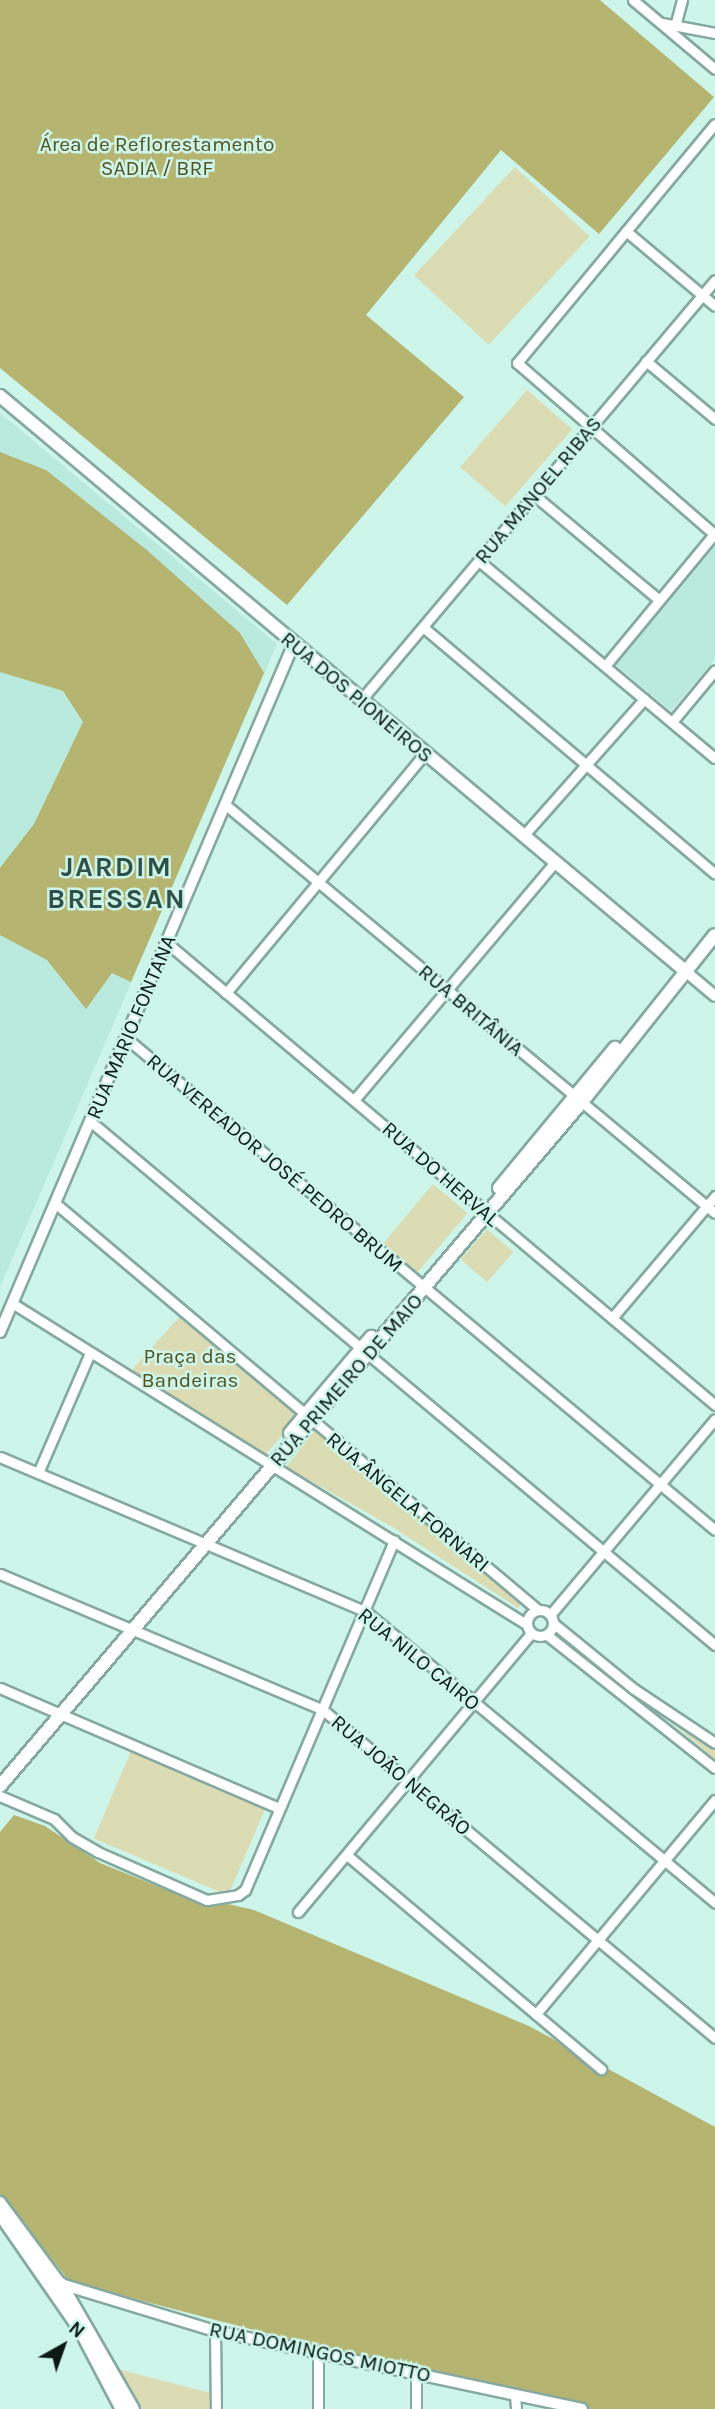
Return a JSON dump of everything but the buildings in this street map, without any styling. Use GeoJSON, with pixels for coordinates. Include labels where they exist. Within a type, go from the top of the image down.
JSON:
{"type":"FeatureCollection","features":[{"type":"Feature","properties":{"kind":"main road","name":"RUA DOS PIONEIROS"},"geometry":{"type":"LineString","coordinates":[[0,396],[684,970]]}},
{"type":"Feature","properties":{"kind":"main road","name":"RUA PRIMEIRO DE MAIO"},"geometry":{"type":"LineString","coordinates":[[0,1786],[715,934]]}},
{"type":"Feature","properties":{"kind":"main road","name":"RUA PRIMEIRO DE MAIO"},"geometry":{"type":"LineString","coordinates":[[0,1778],[60,1714]]}},
{"type":"Feature","properties":{"kind":"main road"},"geometry":{"type":"LineString","coordinates":[[0,2212],[6,2226],[74,2334],[114,2409]]}},
{"type":"Feature","properties":{"kind":"main road"},"geometry":{"type":"LineString","coordinates":[[6,2226],[61,2284],[133,2409]]}},
{"type":"Feature","properties":{"kind":"main road"},"geometry":{"type":"LineString","coordinates":[[6,2226],[81,2329],[123,2409]]}},
{"type":"Feature","properties":{"kind":"street"},"geometry":{"type":"LineString","coordinates":[[633,0],[715,69]]}},
{"type":"Feature","properties":{"kind":"street"},"geometry":{"type":"LineString","coordinates":[[675,26],[682,0]]}},
{"type":"Feature","properties":{"kind":"street"},"geometry":{"type":"LineString","coordinates":[[658,22],[715,33]]}},
{"type":"Feature","properties":{"kind":"street"},"geometry":{"type":"LineString","coordinates":[[604,666],[715,534],[517,363],[715,124]]}},
{"type":"Feature","properties":{"kind":"street"},"geometry":{"type":"LineString","coordinates":[[626,232],[715,306]]}},
{"type":"Feature","properties":{"kind":"street","name":"RUA MANOEL RIBAS"},"geometry":{"type":"LineString","coordinates":[[361,700],[715,279]]}},
{"type":"Feature","properties":{"kind":"street"},"geometry":{"type":"LineString","coordinates":[[646,361],[715,419]]}},
{"type":"Feature","properties":{"kind":"street"},"geometry":{"type":"LineString","coordinates":[[534,495],[659,600]]}},
{"type":"Feature","properties":{"kind":"street"},"geometry":{"type":"LineString","coordinates":[[479,561],[715,758]]}},
{"type":"Feature","properties":{"kind":"street"},"geometry":{"type":"LineString","coordinates":[[423,627],[715,874]]}},
{"type":"Feature","properties":{"kind":"street","name":"RUA MARIO FONTANA"},"geometry":{"type":"LineString","coordinates":[[0,1332],[228,806],[294,643]]}},
{"type":"Feature","properties":{"kind":"street"},"geometry":{"type":"LineString","coordinates":[[672,722],[715,670]]}},
{"type":"Feature","properties":{"kind":"street"},"geometry":{"type":"LineString","coordinates":[[523,836],[644,699]]}},
{"type":"Feature","properties":{"kind":"street"},"geometry":{"type":"LineString","coordinates":[[226,993],[425,753]]}},
{"type":"Feature","properties":{"kind":"street","name":"RUA BRITÂNIA"},"geometry":{"type":"LineString","coordinates":[[228,806],[715,1213]]}},
{"type":"Feature","properties":{"kind":"street"},"geometry":{"type":"LineString","coordinates":[[354,1100],[555,862]]}},
{"type":"Feature","properties":{"kind":"street","name":"RUA DO HERVAL"},"geometry":{"type":"LineString","coordinates":[[167,943],[715,1405]]}},
{"type":"Feature","properties":{"kind":"street","name":"RUA DOS PIONEIROS"},"geometry":{"type":"LineString","coordinates":[[684,970],[715,996]]}},
{"type":"Feature","properties":{"kind":"street","name":"RUA VEREADOR JOSÉ PEDRO BRUM"},"geometry":{"type":"LineString","coordinates":[[126,1038],[715,1530]]}},
{"type":"Feature","properties":{"kind":"street"},"geometry":{"type":"LineString","coordinates":[[90,1121],[715,1645]]}},
{"type":"Feature","properties":{"kind":"street"},"geometry":{"type":"LineString","coordinates":[[612,1318],[715,1196]]}},
{"type":"Feature","properties":{"kind":"street","name":"RUA ÂNGELA FORNARI"},"geometry":{"type":"LineString","coordinates":[[55,1203],[552,1619]]}},
{"type":"Feature","properties":{"kind":"street"},"geometry":{"type":"LineString","coordinates":[[12,1303],[394,1540],[526,1624],[531,1633]]}},
{"type":"Feature","properties":{"kind":"street"},"geometry":{"type":"LineString","coordinates":[[38,1473],[90,1353]]}},
{"type":"Feature","properties":{"kind":"street"},"geometry":{"type":"LineString","coordinates":[[547,1634],[552,1619],[604,1552],[715,1419]]}},
{"type":"Feature","properties":{"kind":"street","name":"RUA NILO CAIRO"},"geometry":{"type":"LineString","coordinates":[[0,1457],[365,1611],[715,1903]]}},
{"type":"Feature","properties":{"kind":"street"},"geometry":{"type":"LineString","coordinates":[[0,1796],[54,1819],[72,1837],[98,1852],[207,1900],[227,1899],[245,1890],[394,1540]]}},
{"type":"Feature","properties":{"kind":"street","name":"RUA JOÃO NEGRÃO"},"geometry":{"type":"LineString","coordinates":[[0,1574],[323,1710],[715,2038]]}},
{"type":"Feature","properties":{"kind":"street"},"geometry":{"type":"LineString","coordinates":[[526,1624],[538,1610]]}},
{"type":"Feature","properties":{"kind":"street"},"geometry":{"type":"LineString","coordinates":[[552,1619],[715,1768]]}},
{"type":"Feature","properties":{"kind":"street"},"geometry":{"type":"LineString","coordinates":[[298,1912],[410,1783],[531,1633]]}},
{"type":"Feature","properties":{"kind":"street"},"geometry":{"type":"LineString","coordinates":[[531,1633],[547,1634],[632,1692],[715,1743]]}},
{"type":"Feature","properties":{"kind":"street"},"geometry":{"type":"LineString","coordinates":[[0,1688],[279,1808]]}},
{"type":"Feature","properties":{"kind":"street"},"geometry":{"type":"LineString","coordinates":[[537,2014],[715,1801]]}},
{"type":"Feature","properties":{"kind":"street"},"geometry":{"type":"LineString","coordinates":[[348,1856],[601,2069]]}},
{"type":"Feature","properties":{"kind":"street"},"geometry":{"type":"LineString","coordinates":[[0,2202],[61,2284]]}},
{"type":"Feature","properties":{"kind":"street","name":"RUA DOMINGOS MIOTTO"},"geometry":{"type":"LineString","coordinates":[[61,2284],[215,2331],[582,2409]]}},
{"type":"Feature","properties":{"kind":"street"},"geometry":{"type":"LineString","coordinates":[[215,2331],[216,2409]]}},
{"type":"Feature","properties":{"kind":"street"},"geometry":{"type":"LineString","coordinates":[[317,2352],[318,2409]]}},
{"type":"Feature","properties":{"kind":"street"},"geometry":{"type":"LineString","coordinates":[[416,2373],[416,2409]]}},
{"type":"Feature","properties":{"kind":"street"},"geometry":{"type":"LineString","coordinates":[[515,2394],[516,2409]]}},
{"type":"Feature","properties":{"kind":"shaded area"},"geometry":{"type":"Polygon","coordinates":[[[0,413],[277,644],[0,1287],[0,413]]]}},
{"type":"Feature","properties":{"kind":"shaded area"},"geometry":{"type":"Polygon","coordinates":[[[715,546],[715,659],[671,711],[616,665],[715,546]]]}},
{"type":"Feature","properties":{"kind":"green space","name":"Área de Reflorestamento SADIA / BRF"},"geometry":{"type":"Polygon","coordinates":[[[0,0],[600,0],[714,97],[599,234],[501,150],[366,315],[464,397],[287,605],[0,368],[0,0]]]}},
{"type":"Feature","properties":{"kind":"green space"},"geometry":{"type":"Polygon","coordinates":[[[515,167],[590,237],[489,345],[414,275],[515,167]]]}},
{"type":"Feature","properties":{"kind":"green space"},"geometry":{"type":"Polygon","coordinates":[[[527,390],[572,429],[505,506],[460,467],[527,390]]]}},
{"type":"Feature","properties":{"kind":"green space"},"geometry":{"type":"Polygon","coordinates":[[[0,452],[46,470],[148,551],[240,633],[264,673],[131,982],[112,973],[86,1009],[47,960],[0,935],[0,868],[34,824],[83,722],[63,691],[0,672],[0,452]]]}},
{"type":"Feature","properties":{"kind":"green space"},"geometry":{"type":"Polygon","coordinates":[[[433,1184],[467,1213],[417,1273],[382,1245],[433,1184]]]}},
{"type":"Feature","properties":{"kind":"green space"},"geometry":{"type":"Polygon","coordinates":[[[487,1229],[513,1252],[487,1282],[461,1259],[487,1229]]]}},
{"type":"Feature","properties":{"kind":"green space","name":"Praça das Bandeiras"},"geometry":{"type":"Polygon","coordinates":[[[180,1316],[299,1416],[266,1454],[131,1371],[180,1316]]]}},
{"type":"Feature","properties":{"kind":"green space"},"geometry":{"type":"Polygon","coordinates":[[[316,1429],[525,1600],[518,1608],[394,1528],[286,1467],[316,1429]]]}},
{"type":"Feature","properties":{"kind":"green space"},"geometry":{"type":"Polygon","coordinates":[[[664,1716],[715,1747],[715,1759],[664,1716]]]}},
{"type":"Feature","properties":{"kind":"green space"},"geometry":{"type":"Polygon","coordinates":[[[131,1751],[265,1808],[228,1895],[94,1838],[131,1751]]]}},
{"type":"Feature","properties":{"kind":"green space"},"geometry":{"type":"Polygon","coordinates":[[[14,1815],[45,1826],[100,1863],[209,1907],[228,1904],[254,1910],[529,2026],[715,2127],[715,2409],[586,2409],[416,2372],[70,2282],[0,2194],[0,1832],[14,1815]]]}},
{"type":"Feature","properties":{"kind":"green space"},"geometry":{"type":"Polygon","coordinates":[[[113,2368],[211,2393],[211,2409],[135,2409],[113,2368]]]}},
{"type":"Feature","properties":{"kind":"district","name":"JARDIM BRESSAN"},"geometry":{"type":"Point","coordinates":[117,883]}}]}
